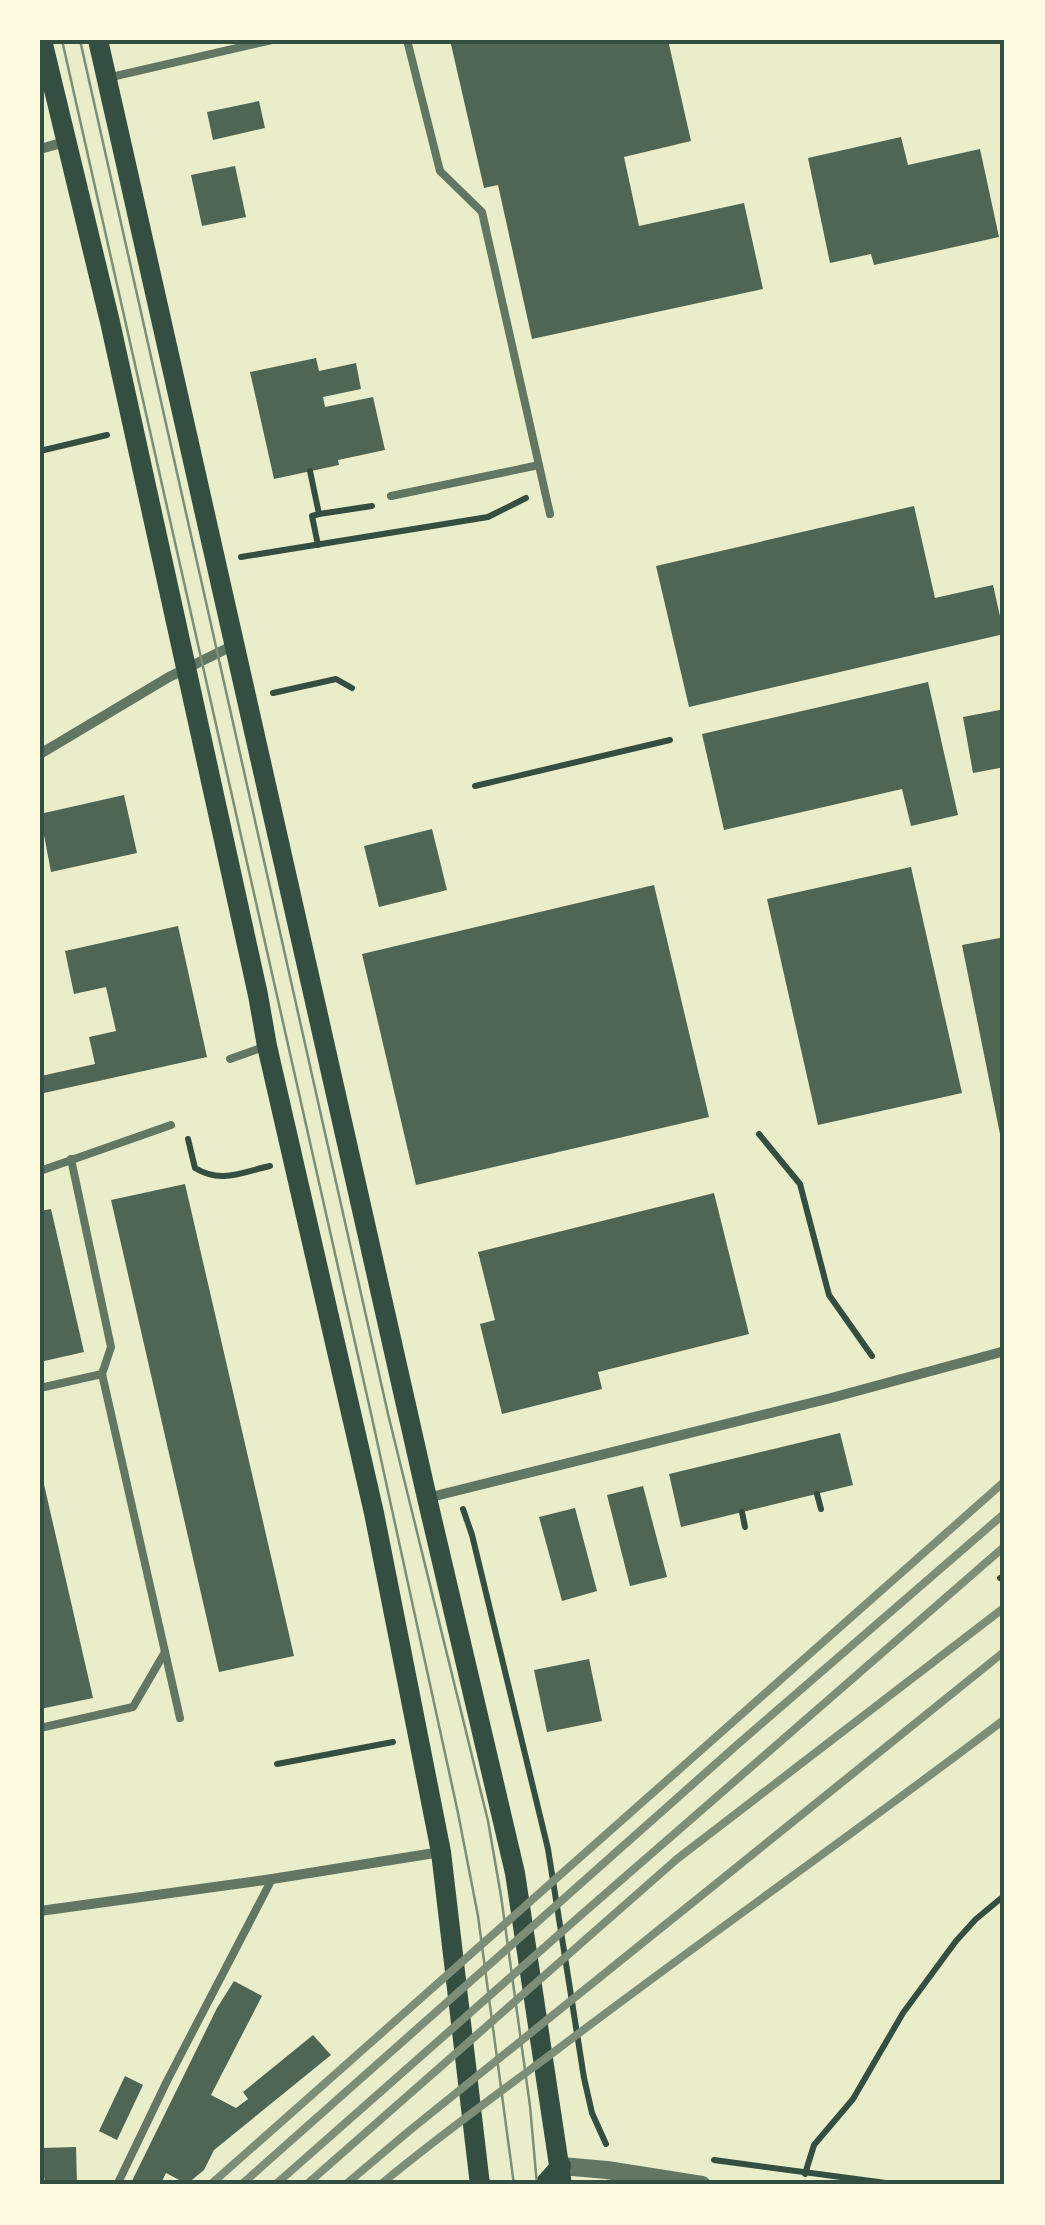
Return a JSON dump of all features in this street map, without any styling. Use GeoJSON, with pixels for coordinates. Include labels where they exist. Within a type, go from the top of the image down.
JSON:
{"type":"FeatureCollection","features":[{"type":"Feature","properties":{"kind":"main road"},"geometry":{"type":"LineString","coordinates":[[42,40],[110,322],[267,1046],[374,1512],[440,1852],[481,2184]]}},
{"type":"Feature","properties":{"kind":"main road"},"geometry":{"type":"LineString","coordinates":[[98,40],[515,1873],[562,2176],[544,2185]]}},
{"type":"Feature","properties":{"kind":"street"},"geometry":{"type":"LineString","coordinates":[[40,149],[66,142]]}},
{"type":"Feature","properties":{"kind":"street"},"geometry":{"type":"LineString","coordinates":[[40,754],[186,668],[234,645]]}},
{"type":"Feature","properties":{"kind":"street"},"geometry":{"type":"LineString","coordinates":[[427,1498],[1005,1351]]}},
{"type":"Feature","properties":{"kind":"street"},"geometry":{"type":"LineString","coordinates":[[40,1910],[440,1852]]}},
{"type":"Feature","properties":{"kind":"street"},"geometry":{"type":"LineString","coordinates":[[562,2176],[608,2170],[702,2185]]}},
{"type":"Feature","properties":{"kind":"lane"},"geometry":{"type":"LineString","coordinates":[[107,78],[272,40]]}},
{"type":"Feature","properties":{"kind":"lane"},"geometry":{"type":"LineString","coordinates":[[407,40],[440,172],[482,212],[550,514]]}},
{"type":"Feature","properties":{"kind":"lane"},"geometry":{"type":"LineString","coordinates":[[391,496],[539,465]]}},
{"type":"Feature","properties":{"kind":"lane"},"geometry":{"type":"LineString","coordinates":[[230,1059],[267,1046]]}},
{"type":"Feature","properties":{"kind":"lane"},"geometry":{"type":"LineString","coordinates":[[40,1171],[170,1125]]}},
{"type":"Feature","properties":{"kind":"lane"},"geometry":{"type":"LineString","coordinates":[[71,1159],[110,1348],[102,1374],[180,1718]]}},
{"type":"Feature","properties":{"kind":"lane"},"geometry":{"type":"LineString","coordinates":[[40,1388],[102,1374]]}},
{"type":"Feature","properties":{"kind":"lane"},"geometry":{"type":"LineString","coordinates":[[40,1728],[133,1707],[165,1652]]}},
{"type":"Feature","properties":{"kind":"lane"},"geometry":{"type":"LineString","coordinates":[[117,2185],[272,1879]]}},
{"type":"Feature","properties":{"kind":"path"},"geometry":{"type":"LineString","coordinates":[[40,451],[118,432]]}},
{"type":"Feature","properties":{"kind":"path"},"geometry":{"type":"LineString","coordinates":[[310,471],[319,514],[312,516],[318,545]]}},
{"type":"Feature","properties":{"kind":"path"},"geometry":{"type":"LineString","coordinates":[[238,558],[488,517],[544,488]]}},
{"type":"Feature","properties":{"kind":"path"},"geometry":{"type":"LineString","coordinates":[[269,694],[336,679],[352,688]]}},
{"type":"Feature","properties":{"kind":"path"},"geometry":{"type":"LineString","coordinates":[[474,786],[670,740]]}},
{"type":"Feature","properties":{"kind":"path"},"geometry":{"type":"LineString","coordinates":[[170,1125],[184,1122],[195,1168],[209,1176],[228,1176],[281,1163]]}},
{"type":"Feature","properties":{"kind":"path"},"geometry":{"type":"LineString","coordinates":[[759,1134],[800,1184],[829,1295],[872,1356]]}},
{"type":"Feature","properties":{"kind":"path"},"geometry":{"type":"LineString","coordinates":[[817,1494],[821,1509]]}},
{"type":"Feature","properties":{"kind":"path"},"geometry":{"type":"LineString","coordinates":[[742,1512],[745,1527]]}},
{"type":"Feature","properties":{"kind":"path"},"geometry":{"type":"LineString","coordinates":[[277,1764],[393,1742]]}},
{"type":"Feature","properties":{"kind":"path"},"geometry":{"type":"LineString","coordinates":[[804,2174],[814,2145],[854,2099],[903,2013],[956,1941],[1005,1895]]}},
{"type":"Feature","properties":{"kind":"path"},"geometry":{"type":"LineString","coordinates":[[601,2132],[611,2137]]}},
{"type":"Feature","properties":{"kind":"path"},"geometry":{"type":"LineString","coordinates":[[711,2160],[819,2179],[900,2185]]}},
{"type":"Feature","properties":{"kind":"building"},"geometry":{"type":"Polygon","coordinates":[[[450,40],[668,40],[691,141],[624,157],[639,226],[744,203],[763,289],[532,339],[498,185],[484,188],[450,40]]]}},
{"type":"Feature","properties":{"kind":"building"},"geometry":{"type":"Polygon","coordinates":[[[259,101],[265,128],[213,140],[207,112],[259,101]]]}},
{"type":"Feature","properties":{"kind":"building"},"geometry":{"type":"Polygon","coordinates":[[[901,137],[908,165],[980,149],[999,237],[874,265],[871,254],[830,263],[808,158],[901,137]]]}},
{"type":"Feature","properties":{"kind":"building"},"geometry":{"type":"Polygon","coordinates":[[[235,166],[246,217],[202,226],[191,175],[235,166]]]}},
{"type":"Feature","properties":{"kind":"building"},"geometry":{"type":"Polygon","coordinates":[[[316,358],[319,371],[356,363],[361,389],[323,397],[325,407],[373,397],[385,450],[274,479],[250,372],[316,358]]]}},
{"type":"Feature","properties":{"kind":"building"},"geometry":{"type":"Polygon","coordinates":[[[914,506],[935,598],[993,585],[1004,634],[689,707],[656,566],[914,506]]]}},
{"type":"Feature","properties":{"kind":"building"},"geometry":{"type":"Polygon","coordinates":[[[928,682],[958,815],[911,826],[902,789],[724,830],[702,734],[928,682]]]}},
{"type":"Feature","properties":{"kind":"building"},"geometry":{"type":"Polygon","coordinates":[[[1005,709],[1005,767],[973,773],[963,717],[1005,709]]]}},
{"type":"Feature","properties":{"kind":"building"},"geometry":{"type":"Polygon","coordinates":[[[124,795],[137,853],[51,872],[40,814],[124,795]]]}},
{"type":"Feature","properties":{"kind":"building"},"geometry":{"type":"Polygon","coordinates":[[[432,829],[447,890],[379,907],[364,846],[432,829]]]}},
{"type":"Feature","properties":{"kind":"building"},"geometry":{"type":"Polygon","coordinates":[[[911,867],[962,1093],[818,1125],[767,899],[911,867]]]}},
{"type":"Feature","properties":{"kind":"building"},"geometry":{"type":"Polygon","coordinates":[[[654,885],[709,1117],[416,1185],[362,954],[654,885]]]}},
{"type":"Feature","properties":{"kind":"building"},"geometry":{"type":"Polygon","coordinates":[[[178,926],[207,1057],[44,1093],[41,1076],[95,1064],[89,1037],[116,1031],[106,987],[74,994],[65,951],[178,926]]]}},
{"type":"Feature","properties":{"kind":"building"},"geometry":{"type":"Polygon","coordinates":[[[1005,937],[1005,1148],[1003,1149],[962,945],[1005,937]]]}},
{"type":"Feature","properties":{"kind":"building"},"geometry":{"type":"Polygon","coordinates":[[[185,1184],[294,1656],[219,1672],[111,1200],[185,1184]]]}},
{"type":"Feature","properties":{"kind":"building"},"geometry":{"type":"Polygon","coordinates":[[[714,1193],[749,1334],[598,1372],[602,1389],[502,1414],[480,1324],[495,1320],[478,1252],[714,1193]]]}},
{"type":"Feature","properties":{"kind":"building"},"geometry":{"type":"Polygon","coordinates":[[[51,1209],[84,1352],[40,1362],[40,1211],[51,1209]]]}},
{"type":"Feature","properties":{"kind":"building"},"geometry":{"type":"Polygon","coordinates":[[[840,1433],[853,1485],[681,1527],[669,1474],[840,1433]]]}},
{"type":"Feature","properties":{"kind":"building"},"geometry":{"type":"Polygon","coordinates":[[[40,1467],[93,1698],[40,1709],[40,1467]]]}},
{"type":"Feature","properties":{"kind":"building"},"geometry":{"type":"Polygon","coordinates":[[[643,1486],[667,1577],[630,1586],[607,1495],[643,1486]]]}},
{"type":"Feature","properties":{"kind":"building"},"geometry":{"type":"Polygon","coordinates":[[[575,1508],[597,1591],[562,1601],[539,1517],[575,1508]]]}},
{"type":"Feature","properties":{"kind":"building"},"geometry":{"type":"Polygon","coordinates":[[[589,1659],[602,1721],[547,1732],[534,1670],[589,1659]]]}},
{"type":"Feature","properties":{"kind":"building"},"geometry":{"type":"Polygon","coordinates":[[[234,1981],[262,1996],[211,2095],[236,2108],[248,2099],[243,2092],[313,2035],[331,2055],[214,2150],[204,2170],[187,2184],[166,2173],[160,2185],[130,2185],[217,2008],[234,1981]]]}},
{"type":"Feature","properties":{"kind":"building"},"geometry":{"type":"Polygon","coordinates":[[[125,2076],[143,2085],[117,2140],[99,2131],[125,2076]]]}},
{"type":"Feature","properties":{"kind":"building"},"geometry":{"type":"Polygon","coordinates":[[[76,2147],[77,2185],[45,2185],[41,2148],[76,2147]]]}},
{"type":"Feature","properties":{"kind":"tram line"},"geometry":{"type":"LineString","coordinates":[[62,40],[458,1813],[478,1916],[514,2185]]}},
{"type":"Feature","properties":{"kind":"tram line"},"geometry":{"type":"LineString","coordinates":[[80,40],[388,1414],[488,1821],[530,2106],[537,2185]]}},
{"type":"Feature","properties":{"kind":"railway"},"geometry":{"type":"LineString","coordinates":[[210,2185],[1005,1481]]}},
{"type":"Feature","properties":{"kind":"railway"},"geometry":{"type":"LineString","coordinates":[[241,2185],[1005,1513]]}},
{"type":"Feature","properties":{"kind":"railway"},"geometry":{"type":"LineString","coordinates":[[275,2185],[1005,1546]]}},
{"type":"Feature","properties":{"kind":"railway"},"geometry":{"type":"LineString","coordinates":[[306,2185],[677,1859],[1005,1607]]}},
{"type":"Feature","properties":{"kind":"railway"},"geometry":{"type":"LineString","coordinates":[[345,2185],[1005,1651]]}},
{"type":"Feature","properties":{"kind":"railway"},"geometry":{"type":"LineString","coordinates":[[380,2185],[486,2102],[1005,1719]]}}]}
